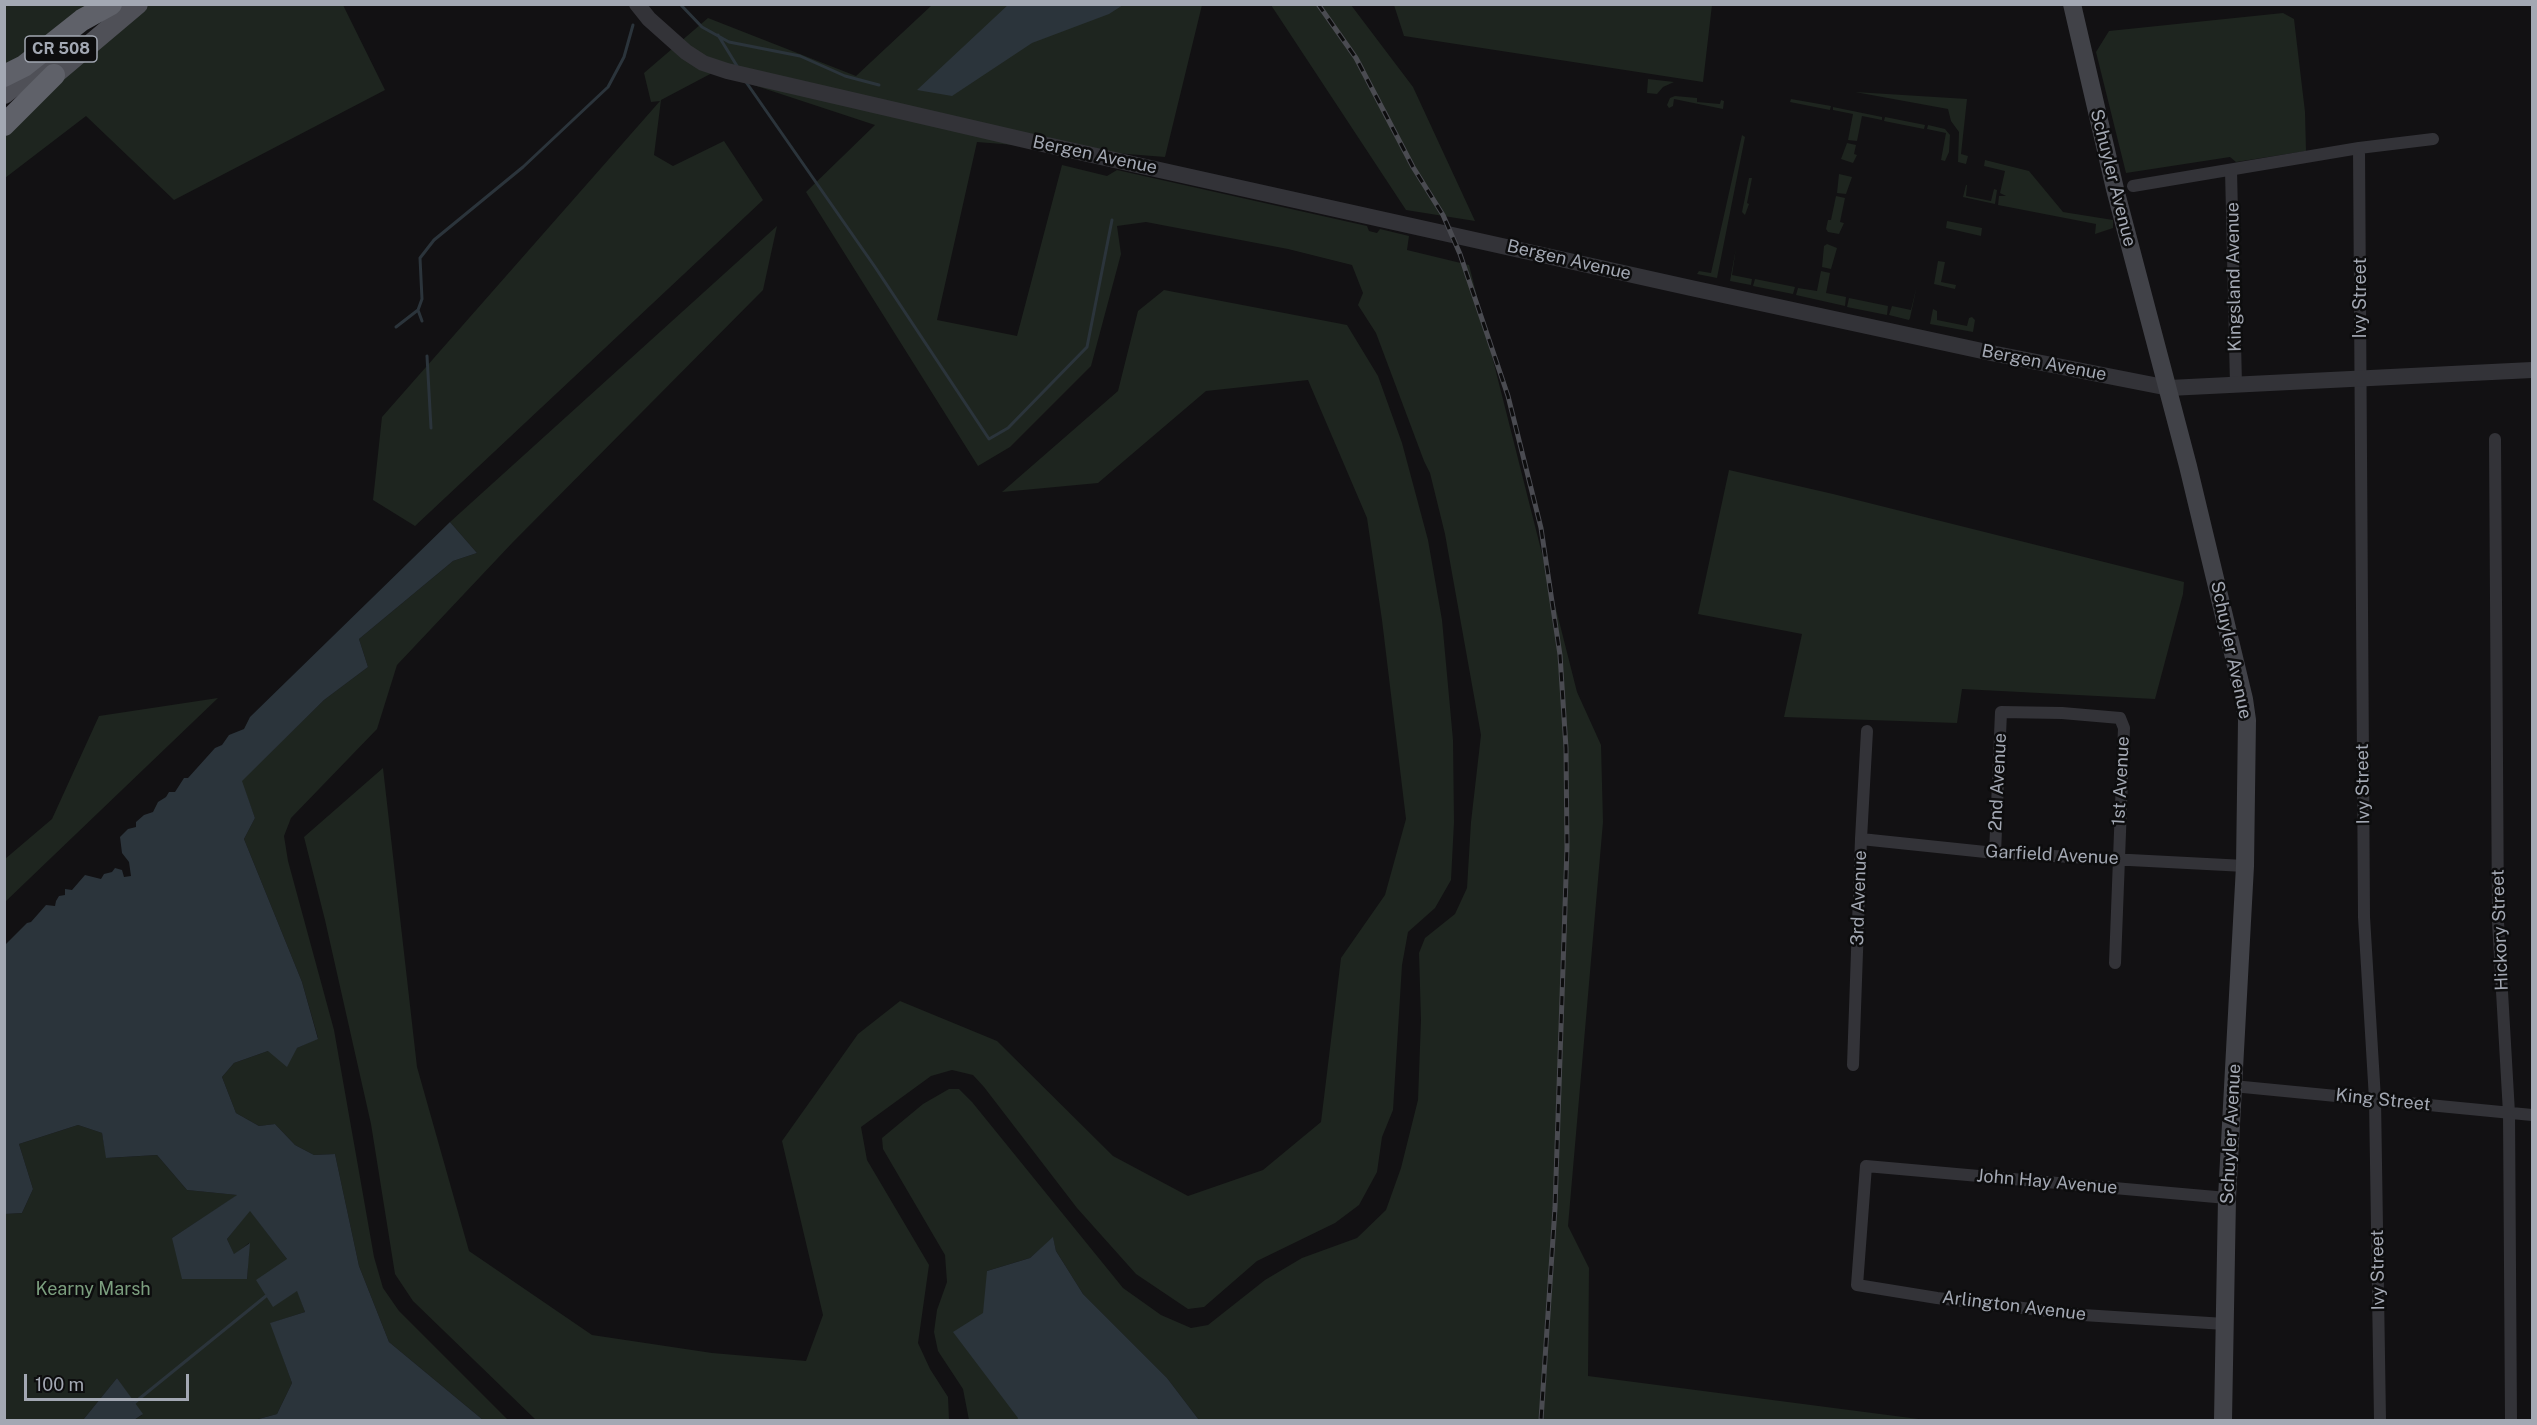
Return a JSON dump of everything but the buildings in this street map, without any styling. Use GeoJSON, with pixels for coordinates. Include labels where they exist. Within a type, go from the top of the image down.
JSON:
{"type":"FeatureCollection","features":[{"type":"Feature","properties":{"kind":"highway"},"geometry":{"type":"LineString","coordinates":[[4,76],[24,66],[82,20],[111,4]]}},
{"type":"Feature","properties":{"kind":"highway"},"geometry":{"type":"LineString","coordinates":[[4,125],[54,75]]}},
{"type":"Feature","properties":{"kind":"main road","name":"CR 508"},"geometry":{"type":"LineString","coordinates":[[4,94],[118,4]]}},
{"type":"Feature","properties":{"kind":"main road","name":"CR 508"},"geometry":{"type":"LineString","coordinates":[[4,115],[138,4]]}},
{"type":"Feature","properties":{"kind":"main road","name":"Schuyler Avenue"},"geometry":{"type":"LineString","coordinates":[[2072,4],[2115,189],[2169,388],[2244,699],[2248,739],[2245,866],[2227,1198],[2223,1420]]}},
{"type":"Feature","properties":{"kind":"street","name":"Bergen Avenue"},"geometry":{"type":"LineString","coordinates":[[637,4],[649,19],[686,52],[703,63],[727,71],[1017,139],[1701,290],[1996,354],[2169,388],[2532,370]]}},
{"type":"Feature","properties":{"kind":"street"},"geometry":{"type":"LineString","coordinates":[[2133,186],[2359,148],[2433,139]]}},
{"type":"Feature","properties":{"kind":"street","name":"Ivy Street"},"geometry":{"type":"LineString","coordinates":[[2359,148],[2364,917],[2375,1099],[2380,1420]]}},
{"type":"Feature","properties":{"kind":"street","name":"Kingsland Avenue"},"geometry":{"type":"LineString","coordinates":[[2232,170],[2236,385]]}},
{"type":"Feature","properties":{"kind":"street","name":"Hickory Street"},"geometry":{"type":"LineString","coordinates":[[2495,439],[2498,922],[2509,1113],[2511,1420]]}},
{"type":"Feature","properties":{"kind":"street","name":"1st Avenue"},"geometry":{"type":"LineString","coordinates":[[2001,712],[2062,713],[2120,718],[2124,728],[2117,859],[2115,963]]}},
{"type":"Feature","properties":{"kind":"street","name":"2nd Avenue"},"geometry":{"type":"LineString","coordinates":[[1995,853],[2001,712]]}},
{"type":"Feature","properties":{"kind":"street","name":"3rd Avenue"},"geometry":{"type":"LineString","coordinates":[[1853,1065],[1860,839],[1867,731]]}},
{"type":"Feature","properties":{"kind":"street","name":"Garfield Avenue"},"geometry":{"type":"LineString","coordinates":[[1860,839],[1995,853],[2245,866]]}},
{"type":"Feature","properties":{"kind":"street","name":"King Street"},"geometry":{"type":"LineString","coordinates":[[2233,1086],[2532,1115]]}},
{"type":"Feature","properties":{"kind":"street","name":"John Hay Avenue"},"geometry":{"type":"LineString","coordinates":[[1862,1232],[1866,1166],[2227,1198]]}},
{"type":"Feature","properties":{"kind":"street","name":"Arlington Avenue"},"geometry":{"type":"LineString","coordinates":[[1862,1232],[1857,1285],[1937,1298],[2083,1315],[2225,1324]]}},
{"type":"Feature","properties":{"kind":"green space"},"geometry":{"type":"Polygon","coordinates":[[[5,5],[118,5],[5,94],[5,5]]]}},
{"type":"Feature","properties":{"kind":"green space"},"geometry":{"type":"Polygon","coordinates":[[[138,5],[343,5],[385,90],[174,200],[86,116],[5,178],[4,125],[138,5]]]}},
{"type":"Feature","properties":{"kind":"green space"},"geometry":{"type":"Polygon","coordinates":[[[932,5],[1202,5],[1165,157],[977,142],[937,320],[1017,336],[1062,165],[1107,176],[1117,170],[1367,226],[1369,231],[1377,233],[1380,229],[1409,236],[1407,250],[1469,265],[1577,692],[1601,745],[1603,822],[1568,1226],[1589,1268],[1588,1376],[1926,1420],[1199,1420],[1167,1378],[1083,1294],[1056,1251],[1053,1238],[1030,1258],[987,1271],[1019,1418],[1017,1420],[969,1420],[963,1389],[938,1351],[934,1332],[937,1310],[947,1282],[945,1255],[883,1149],[882,1138],[923,1104],[949,1089],[959,1089],[1123,1288],[1161,1315],[1191,1328],[1208,1325],[1265,1280],[1302,1258],[1357,1238],[1386,1210],[1401,1168],[1418,1100],[1421,1020],[1419,953],[1425,938],[1455,914],[1467,888],[1471,822],[1481,735],[1445,534],[1430,473],[1376,333],[1358,305],[1363,293],[1352,265],[1288,249],[1146,222],[1117,226],[1121,254],[1091,366],[1010,447],[978,466],[806,192],[875,125],[714,72],[661,100],[654,155],[673,166],[724,141],[763,200],[415,526],[373,500],[382,417],[660,101],[651,102],[644,73],[708,18],[856,76],[932,5]]]}},
{"type":"Feature","properties":{"kind":"green space"},"geometry":{"type":"Polygon","coordinates":[[[1271,5],[1351,5],[1413,87],[1475,221],[1406,210],[1271,5]]]}},
{"type":"Feature","properties":{"kind":"green space"},"geometry":{"type":"Polygon","coordinates":[[[1394,5],[1712,5],[1703,82],[1404,36],[1394,5]]]}},
{"type":"Feature","properties":{"kind":"green space"},"geometry":{"type":"Polygon","coordinates":[[[2283,13],[2294,19],[2305,112],[2306,151],[2236,162],[2230,157],[2126,173],[2096,52],[2109,31],[2283,13]]]}},
{"type":"Feature","properties":{"kind":"green space"},"geometry":{"type":"Polygon","coordinates":[[[1648,79],[1674,82],[1663,87],[1657,94],[1647,93],[1648,79]]]}},
{"type":"Feature","properties":{"kind":"green space"},"geometry":{"type":"Polygon","coordinates":[[[1855,92],[1967,99],[1961,154],[1968,156],[1966,164],[1958,162],[1959,132],[1951,121],[1948,109],[1855,92]]]}},
{"type":"Feature","properties":{"kind":"green space"},"geometry":{"type":"Polygon","coordinates":[[[1675,96],[1697,98],[1697,102],[1720,104],[1721,100],[1724,101],[1723,109],[1674,99],[1673,106],[1669,108],[1667,105],[1670,98],[1675,96]]]}},
{"type":"Feature","properties":{"kind":"green space"},"geometry":{"type":"Polygon","coordinates":[[[1791,99],[1831,106],[1830,110],[1790,102],[1791,99]]]}},
{"type":"Feature","properties":{"kind":"green space"},"geometry":{"type":"Polygon","coordinates":[[[1833,107],[1882,117],[1882,120],[1862,116],[1857,141],[1848,140],[1853,114],[1833,110],[1833,107]]]}},
{"type":"Feature","properties":{"kind":"green space"},"geometry":{"type":"Polygon","coordinates":[[[1885,117],[1925,125],[1924,129],[1884,121],[1885,117]]]}},
{"type":"Feature","properties":{"kind":"green space"},"geometry":{"type":"Polygon","coordinates":[[[1928,125],[1945,129],[1950,135],[1949,152],[1945,161],[1941,160],[1946,133],[1927,129],[1928,125]]]}},
{"type":"Feature","properties":{"kind":"green space"},"geometry":{"type":"Polygon","coordinates":[[[1742,135],[1745,137],[1717,278],[1697,274],[1699,271],[1711,273],[1742,135]]]}},
{"type":"Feature","properties":{"kind":"green space"},"geometry":{"type":"Polygon","coordinates":[[[1847,143],[1856,145],[1854,154],[1857,155],[1853,163],[1841,159],[1847,143]]]}},
{"type":"Feature","properties":{"kind":"green space"},"geometry":{"type":"Polygon","coordinates":[[[1985,160],[2029,171],[2063,212],[2113,220],[2113,228],[2095,234],[2096,224],[1998,205],[1999,196],[2006,196],[2000,193],[2005,171],[1984,166],[1985,160]]]}},
{"type":"Feature","properties":{"kind":"green space"},"geometry":{"type":"Polygon","coordinates":[[[1839,174],[1852,177],[1846,194],[1837,193],[1839,174]]]}},
{"type":"Feature","properties":{"kind":"green space"},"geometry":{"type":"Polygon","coordinates":[[[1749,178],[1752,178],[1747,203],[1749,204],[1745,215],[1742,212],[1749,178]]]}},
{"type":"Feature","properties":{"kind":"green space"},"geometry":{"type":"Polygon","coordinates":[[[1966,185],[1966,196],[1991,201],[1994,189],[1997,190],[1995,204],[1963,197],[1966,185]]]}},
{"type":"Feature","properties":{"kind":"green space"},"geometry":{"type":"Polygon","coordinates":[[[1836,196],[1845,198],[1840,222],[1844,223],[1839,234],[1828,232],[1826,229],[1828,220],[1831,220],[1836,196]]]}},
{"type":"Feature","properties":{"kind":"green space"},"geometry":{"type":"Polygon","coordinates":[[[1947,221],[1982,228],[1981,236],[1946,228],[1947,221]]]}},
{"type":"Feature","properties":{"kind":"green space"},"geometry":{"type":"Polygon","coordinates":[[[777,226],[763,290],[513,542],[397,665],[377,729],[291,818],[284,836],[288,861],[334,1030],[374,1257],[383,1288],[399,1311],[508,1420],[483,1420],[389,1342],[359,1266],[335,1154],[314,1155],[295,1145],[275,1124],[259,1126],[236,1113],[222,1077],[234,1063],[268,1051],[297,1048],[318,1038],[302,982],[244,839],[255,818],[241,781],[324,700],[368,667],[359,639],[453,561],[477,553],[450,522],[777,226]]]}},
{"type":"Feature","properties":{"kind":"green space"},"geometry":{"type":"Polygon","coordinates":[[[1827,244],[1837,248],[1831,269],[1822,267],[1824,246],[1827,244]]]}},
{"type":"Feature","properties":{"kind":"green space"},"geometry":{"type":"Polygon","coordinates":[[[1736,248],[1732,275],[1752,279],[1751,285],[1730,281],[1736,248]]]}},
{"type":"Feature","properties":{"kind":"green space"},"geometry":{"type":"Polygon","coordinates":[[[1938,261],[1945,262],[1941,282],[1956,285],[1955,289],[1934,284],[1938,261]]]}},
{"type":"Feature","properties":{"kind":"green space"},"geometry":{"type":"Polygon","coordinates":[[[1821,271],[1830,273],[1826,293],[1846,297],[1845,306],[1796,295],[1798,288],[1817,291],[1821,271]]]}},
{"type":"Feature","properties":{"kind":"green space"},"geometry":{"type":"Polygon","coordinates":[[[1755,279],[1795,287],[1793,294],[1753,286],[1755,279]]]}},
{"type":"Feature","properties":{"kind":"green space"},"geometry":{"type":"Polygon","coordinates":[[[1917,285],[1909,320],[1889,315],[1892,306],[1911,310],[1917,285]]]}},
{"type":"Feature","properties":{"kind":"green space"},"geometry":{"type":"Polygon","coordinates":[[[1164,290],[1347,325],[1378,376],[1402,443],[1428,540],[1442,620],[1453,740],[1454,822],[1451,880],[1435,908],[1408,932],[1402,965],[1393,1110],[1382,1137],[1377,1172],[1359,1205],[1335,1223],[1257,1261],[1204,1307],[1188,1309],[1136,1274],[1077,1208],[984,1087],[973,1075],[952,1070],[931,1076],[861,1127],[867,1160],[929,1265],[918,1343],[930,1369],[948,1397],[949,1420],[536,1420],[413,1301],[395,1274],[371,1124],[304,837],[383,768],[417,1067],[469,1251],[592,1335],[712,1353],[806,1361],[823,1315],[782,1141],[858,1034],[900,1001],[997,1041],[1113,1156],[1188,1196],[1263,1170],[1321,1122],[1341,958],[1385,895],[1406,819],[1367,518],[1308,380],[1206,391],[1098,483],[1002,492],[1118,391],[1138,311],[1164,290]]]}},
{"type":"Feature","properties":{"kind":"green space"},"geometry":{"type":"Polygon","coordinates":[[[1849,298],[1888,306],[1887,315],[1847,307],[1849,298]]]}},
{"type":"Feature","properties":{"kind":"green space"},"geometry":{"type":"Polygon","coordinates":[[[1933,309],[1937,311],[1937,320],[1967,326],[1969,318],[1972,317],[1975,320],[1973,332],[1930,324],[1933,309]]]}},
{"type":"Feature","properties":{"kind":"green space"},"geometry":{"type":"Polygon","coordinates":[[[1729,470],[2184,582],[2183,594],[2155,699],[1962,689],[1957,723],[1784,717],[1802,634],[1698,614],[1729,470]]]}},
{"type":"Feature","properties":{"kind":"green space"},"geometry":{"type":"Polygon","coordinates":[[[218,698],[5,902],[5,859],[52,819],[99,716],[218,698]]]}},
{"type":"Feature","properties":{"kind":"green space","name":"Kearny Marsh"},"geometry":{"type":"Polygon","coordinates":[[[78,1125],[102,1133],[107,1158],[157,1155],[187,1190],[238,1195],[172,1238],[247,1279],[249,1243],[234,1255],[227,1239],[250,1210],[287,1259],[305,1312],[271,1323],[292,1383],[277,1414],[255,1420],[134,1420],[142,1415],[117,1378],[83,1420],[5,1420],[5,1214],[22,1213],[33,1189],[19,1144],[78,1125]]]}},
{"type":"Feature","properties":{"kind":"shaded area"},"geometry":{"type":"Polygon","coordinates":[[[1009,4],[1123,5],[1109,14],[1032,43],[952,96],[917,90],[1009,4]]]}},
{"type":"Feature","properties":{"kind":"shaded area"},"geometry":{"type":"Polygon","coordinates":[[[450,522],[477,553],[453,561],[359,639],[368,667],[324,700],[242,781],[255,818],[244,839],[302,982],[318,1039],[297,1048],[287,1067],[268,1051],[234,1063],[222,1077],[236,1113],[259,1126],[275,1124],[295,1145],[314,1155],[335,1154],[359,1266],[389,1342],[483,1420],[255,1420],[277,1414],[292,1383],[270,1323],[305,1312],[297,1291],[273,1307],[256,1280],[287,1259],[250,1211],[227,1239],[234,1254],[250,1243],[247,1279],[182,1279],[172,1238],[237,1195],[187,1190],[157,1155],[106,1158],[102,1133],[78,1125],[19,1144],[33,1189],[22,1213],[5,1214],[5,945],[46,905],[55,906],[59,896],[65,895],[65,889],[72,890],[85,875],[101,879],[104,874],[112,872],[115,868],[122,870],[124,877],[131,876],[129,862],[122,853],[120,837],[128,829],[136,827],[136,822],[144,815],[153,812],[158,802],[169,792],[175,792],[184,778],[188,778],[215,748],[222,745],[229,735],[244,729],[250,717],[450,522]]]}},
{"type":"Feature","properties":{"kind":"shaded area"},"geometry":{"type":"Polygon","coordinates":[[[1053,1237],[1056,1251],[1083,1294],[1167,1378],[1199,1420],[1017,1420],[1018,1418],[953,1332],[983,1313],[987,1271],[1030,1258],[1053,1237]]]}},
{"type":"Feature","properties":{"kind":"shaded area"},"geometry":{"type":"Polygon","coordinates":[[[117,1378],[143,1414],[134,1420],[83,1420],[117,1378]]]}},
{"type":"Feature","properties":{"kind":"waterway"},"geometry":{"type":"LineString","coordinates":[[680,4],[702,27],[729,42],[800,56],[845,76],[879,85]]}},
{"type":"Feature","properties":{"kind":"waterway"},"geometry":{"type":"LineString","coordinates":[[396,327],[418,310],[422,299],[420,258],[434,240],[523,167],[608,87],[624,57],[633,25]]}},
{"type":"Feature","properties":{"kind":"waterway"},"geometry":{"type":"LineString","coordinates":[[718,35],[737,66]]}},
{"type":"Feature","properties":{"kind":"waterway"},"geometry":{"type":"LineString","coordinates":[[746,82],[875,267],[989,439],[1008,428],[1087,347],[1112,220]]}},
{"type":"Feature","properties":{"kind":"waterway"},"geometry":{"type":"LineString","coordinates":[[418,310],[422,321]]}},
{"type":"Feature","properties":{"kind":"waterway"},"geometry":{"type":"LineString","coordinates":[[427,356],[431,428]]}},
{"type":"Feature","properties":{"kind":"waterway"},"geometry":{"type":"LineString","coordinates":[[134,1403],[266,1296]]}},
{"type":"Feature","properties":{"kind":"railway"},"geometry":{"type":"LineString","coordinates":[[1318,4],[1356,58],[1413,167],[1443,215],[1460,254],[1508,396],[1541,528],[1560,655],[1566,748],[1567,847],[1555,1208],[1541,1420]]}}]}
